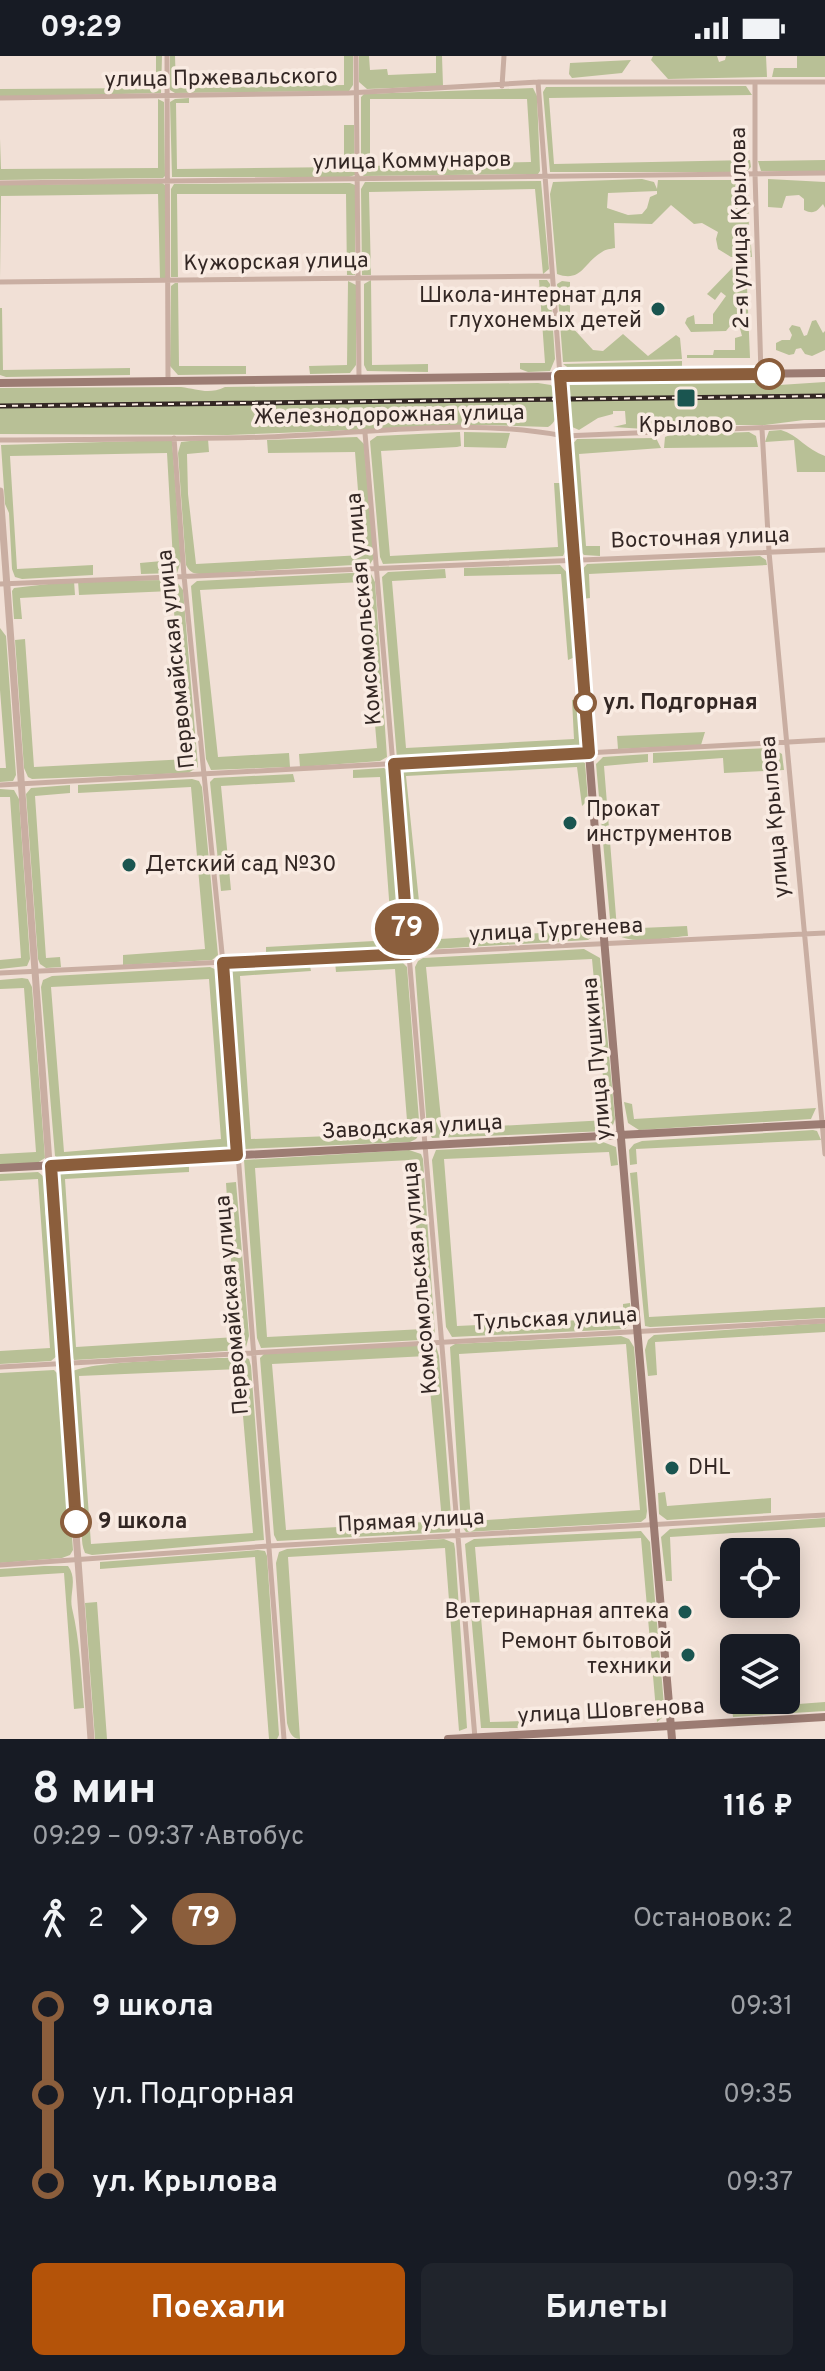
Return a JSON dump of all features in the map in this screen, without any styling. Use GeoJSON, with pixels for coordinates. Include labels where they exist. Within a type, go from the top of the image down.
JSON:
{"type":"FeatureCollection","features":[{"type":"Feature","properties":{"kind":"main road","name":"Железнодорожная улица"},"geometry":{"type":"LineString","coordinates":[[0,383],[825,373]]}},
{"type":"Feature","properties":{"kind":"main road","name":"улица Пушкина"},"geometry":{"type":"LineString","coordinates":[[560,376],[672,1739]]}},
{"type":"Feature","properties":{"kind":"main road","name":"Заводская улица"},"geometry":{"type":"LineString","coordinates":[[0,1168],[824,1124]]}},
{"type":"Feature","properties":{"kind":"main road","name":"улица Шовгенова"},"geometry":{"type":"LineString","coordinates":[[448,1739],[825,1717]]}},
{"type":"Feature","properties":{"kind":"street"},"geometry":{"type":"LineString","coordinates":[[167,56],[168,381]]}},
{"type":"Feature","properties":{"kind":"street"},"geometry":{"type":"LineString","coordinates":[[356,56],[359,379]]}},
{"type":"Feature","properties":{"kind":"street"},"geometry":{"type":"LineString","coordinates":[[502,86],[504,56]]}},
{"type":"Feature","properties":{"kind":"street"},"geometry":{"type":"LineString","coordinates":[[538,82],[560,376]]}},
{"type":"Feature","properties":{"kind":"street","name":"улица Пржевальского"},"geometry":{"type":"LineString","coordinates":[[0,98],[357,91],[538,82],[825,82]]}},
{"type":"Feature","properties":{"kind":"street","name":"2-я улица Крылова"},"geometry":{"type":"LineString","coordinates":[[755,82],[761,374]]}},
{"type":"Feature","properties":{"kind":"street","name":"улица Коммунаров"},"geometry":{"type":"LineString","coordinates":[[0,183],[825,173]]}},
{"type":"Feature","properties":{"kind":"street","name":"Кужорская улица"},"geometry":{"type":"LineString","coordinates":[[0,282],[552,276]]}},
{"type":"Feature","properties":{"kind":"street","name":"Железнодорожная улица"},"geometry":{"type":"LineString","coordinates":[[0,440],[265,437],[469,428],[534,430],[564,436],[825,425]]}},
{"type":"Feature","properties":{"kind":"street","name":"улица Крылова"},"geometry":{"type":"LineString","coordinates":[[762,429],[769,552],[825,1154]]}},
{"type":"Feature","properties":{"kind":"street","name":"Комсомольская улица"},"geometry":{"type":"LineString","coordinates":[[365,433],[475,1738]]}},
{"type":"Feature","properties":{"kind":"street","name":"Первомайская улица"},"geometry":{"type":"LineString","coordinates":[[174,438],[184,576],[223,963],[284,1739]]}},
{"type":"Feature","properties":{"kind":"street"},"geometry":{"type":"LineString","coordinates":[[0,491],[4,584],[51,1166],[91,1739]]}},
{"type":"Feature","properties":{"kind":"street","name":"Восточная улица"},"geometry":{"type":"LineString","coordinates":[[4,584],[825,550]]}},
{"type":"Feature","properties":{"kind":"street"},"geometry":{"type":"LineString","coordinates":[[0,785],[825,740]]}},
{"type":"Feature","properties":{"kind":"street","name":"улица Тургенева"},"geometry":{"type":"LineString","coordinates":[[0,973],[825,933]]}},
{"type":"Feature","properties":{"kind":"street","name":"Тульская улица"},"geometry":{"type":"LineString","coordinates":[[0,1367],[825,1321]]}},
{"type":"Feature","properties":{"kind":"street","name":"Прямая улица"},"geometry":{"type":"LineString","coordinates":[[0,1565],[269,1546],[825,1515]]}},
{"type":"Feature","properties":{"kind":"green space"},"geometry":{"type":"Polygon","coordinates":[[[156,56],[162,56],[161,93],[0,97],[0,89],[156,88],[156,56]]]}},
{"type":"Feature","properties":{"kind":"green space"},"geometry":{"type":"Polygon","coordinates":[[[170,56],[175,56],[176,88],[344,85],[344,56],[353,56],[353,85],[349,91],[175,93],[170,90],[170,56]]]}},
{"type":"Feature","properties":{"kind":"green space"},"geometry":{"type":"Polygon","coordinates":[[[359,56],[369,56],[370,70],[387,69],[388,75],[436,73],[436,56],[442,56],[443,86],[367,89],[359,82],[359,56]]]}},
{"type":"Feature","properties":{"kind":"green space"},"geometry":{"type":"Polygon","coordinates":[[[653,56],[717,56],[719,62],[726,56],[766,56],[767,77],[668,79],[651,60],[653,56]]]}},
{"type":"Feature","properties":{"kind":"green space"},"geometry":{"type":"Polygon","coordinates":[[[797,56],[825,56],[825,77],[772,77],[774,68],[797,68],[797,56]]]}},
{"type":"Feature","properties":{"kind":"green space"},"geometry":{"type":"Polygon","coordinates":[[[631,60],[622,73],[572,78],[569,74],[570,63],[631,60]]]}},
{"type":"Feature","properties":{"kind":"green space"},"geometry":{"type":"Polygon","coordinates":[[[746,86],[752,95],[549,98],[554,164],[750,160],[751,167],[746,172],[550,172],[543,92],[546,87],[746,86]]]}},
{"type":"Feature","properties":{"kind":"green space"},"geometry":{"type":"Polygon","coordinates":[[[533,88],[537,96],[540,171],[538,174],[364,176],[361,174],[361,97],[364,94],[533,88]],[[370,99],[370,166],[531,162],[527,99],[370,99]]]}},
{"type":"Feature","properties":{"kind":"green space"},"geometry":{"type":"Polygon","coordinates":[[[189,98],[189,103],[176,103],[177,169],[344,167],[344,125],[354,125],[355,175],[172,177],[170,102],[189,98]]]}},
{"type":"Feature","properties":{"kind":"green space"},"geometry":{"type":"Polygon","coordinates":[[[158,99],[164,102],[163,178],[0,180],[0,139],[1,169],[158,168],[158,99]]]}},
{"type":"Feature","properties":{"kind":"green space"},"geometry":{"type":"Polygon","coordinates":[[[825,160],[825,171],[761,171],[758,161],[825,160]]]}},
{"type":"Feature","properties":{"kind":"green space"},"geometry":{"type":"Polygon","coordinates":[[[642,179],[654,182],[657,189],[658,180],[748,180],[749,233],[746,235],[752,257],[731,257],[718,249],[718,232],[702,223],[694,224],[671,205],[652,224],[614,223],[615,248],[596,256],[577,274],[557,274],[550,194],[553,182],[642,179]],[[657,191],[608,193],[607,208],[628,215],[642,214],[650,197],[657,191]]]}},
{"type":"Feature","properties":{"kind":"green space"},"geometry":{"type":"Polygon","coordinates":[[[768,179],[825,182],[825,208],[823,204],[815,212],[804,210],[804,199],[799,195],[786,196],[782,208],[768,207],[768,179]]]}},
{"type":"Feature","properties":{"kind":"green space"},"geometry":{"type":"Polygon","coordinates":[[[541,181],[549,269],[543,274],[535,189],[369,192],[371,275],[362,275],[361,189],[365,182],[541,181]]]}},
{"type":"Feature","properties":{"kind":"green space"},"geometry":{"type":"Polygon","coordinates":[[[174,184],[355,185],[355,275],[347,275],[346,194],[177,194],[178,277],[171,277],[171,189],[174,184]]]}},
{"type":"Feature","properties":{"kind":"green space"},"geometry":{"type":"Polygon","coordinates":[[[0,185],[165,185],[166,278],[160,278],[158,194],[1,196],[0,279],[0,185]]]}},
{"type":"Feature","properties":{"kind":"green space"},"geometry":{"type":"Polygon","coordinates":[[[738,262],[738,270],[743,270],[746,262],[750,358],[687,358],[687,355],[713,355],[714,350],[735,350],[735,338],[742,336],[739,325],[730,326],[726,331],[691,332],[685,323],[687,318],[694,315],[695,324],[713,324],[713,314],[726,296],[721,292],[715,300],[707,294],[738,262]]]}},
{"type":"Feature","properties":{"kind":"green space"},"geometry":{"type":"Polygon","coordinates":[[[371,280],[372,365],[428,364],[428,372],[367,371],[364,365],[364,284],[371,280]]]}},
{"type":"Feature","properties":{"kind":"green space"},"geometry":{"type":"Polygon","coordinates":[[[539,280],[547,280],[550,284],[555,359],[550,371],[528,372],[520,369],[520,363],[545,363],[539,280]]]}},
{"type":"Feature","properties":{"kind":"green space"},"geometry":{"type":"Polygon","coordinates":[[[348,281],[356,285],[356,365],[350,373],[310,374],[309,366],[347,365],[348,281]]]}},
{"type":"Feature","properties":{"kind":"green space"},"geometry":{"type":"Polygon","coordinates":[[[570,282],[571,326],[593,350],[603,351],[623,334],[648,356],[676,335],[680,338],[682,359],[563,362],[557,284],[570,282]]]}},
{"type":"Feature","properties":{"kind":"green space"},"geometry":{"type":"Polygon","coordinates":[[[178,283],[179,366],[246,366],[246,374],[178,375],[170,366],[171,286],[178,283]]]}},
{"type":"Feature","properties":{"kind":"green space"},"geometry":{"type":"Polygon","coordinates":[[[0,308],[3,370],[130,368],[130,375],[0,375],[0,308]]]}},
{"type":"Feature","properties":{"kind":"green space"},"geometry":{"type":"Polygon","coordinates":[[[816,320],[823,333],[825,331],[825,350],[812,356],[805,354],[801,348],[789,355],[776,350],[776,343],[790,340],[792,335],[789,329],[792,325],[800,327],[804,336],[812,321],[816,320]]]}},
{"type":"Feature","properties":{"kind":"green space"},"geometry":{"type":"Polygon","coordinates":[[[682,361],[682,368],[570,369],[563,364],[682,361]]]}},
{"type":"Feature","properties":{"kind":"green space"},"geometry":{"type":"Polygon","coordinates":[[[763,381],[779,385],[825,382],[825,420],[765,425],[695,425],[661,430],[613,427],[626,424],[625,411],[613,411],[613,414],[598,418],[579,430],[570,426],[568,421],[566,400],[569,385],[763,381]]]}},
{"type":"Feature","properties":{"kind":"green space"},"geometry":{"type":"Polygon","coordinates":[[[551,385],[556,396],[557,414],[548,427],[482,425],[228,435],[0,434],[0,388],[181,387],[208,391],[225,387],[551,385]]]}},
{"type":"Feature","properties":{"kind":"green space"},"geometry":{"type":"Polygon","coordinates":[[[781,430],[825,456],[825,472],[797,472],[794,440],[765,442],[769,431],[781,430]]]}},
{"type":"Feature","properties":{"kind":"green space"},"geometry":{"type":"Polygon","coordinates":[[[460,432],[461,446],[457,447],[381,451],[390,556],[558,547],[554,483],[560,483],[567,547],[563,556],[383,564],[370,441],[377,436],[460,432]]]}},
{"type":"Feature","properties":{"kind":"green space"},"geometry":{"type":"Polygon","coordinates":[[[464,432],[510,433],[506,448],[464,447],[464,432]]]}},
{"type":"Feature","properties":{"kind":"green space"},"geometry":{"type":"Polygon","coordinates":[[[749,432],[756,436],[758,447],[664,448],[665,437],[670,435],[749,432]]]}},
{"type":"Feature","properties":{"kind":"green space"},"geometry":{"type":"Polygon","coordinates":[[[357,437],[364,444],[374,558],[370,564],[207,574],[190,571],[186,565],[178,453],[181,442],[208,439],[209,452],[187,454],[196,564],[363,555],[355,452],[268,453],[267,440],[357,437]]]}},
{"type":"Feature","properties":{"kind":"green space"},"geometry":{"type":"Polygon","coordinates":[[[656,438],[661,448],[579,454],[586,546],[600,546],[600,556],[584,555],[578,542],[580,523],[571,473],[571,446],[577,439],[656,438]]]}},
{"type":"Feature","properties":{"kind":"green space"},"geometry":{"type":"Polygon","coordinates":[[[172,440],[181,561],[177,573],[141,574],[140,563],[173,560],[167,453],[10,456],[17,569],[93,565],[93,575],[15,577],[1,445],[172,440]]]}},
{"type":"Feature","properties":{"kind":"green space"},"geometry":{"type":"Polygon","coordinates":[[[760,556],[767,565],[589,574],[590,598],[582,599],[581,571],[587,564],[760,556]]]}},
{"type":"Feature","properties":{"kind":"green space"},"geometry":{"type":"Polygon","coordinates":[[[560,565],[569,575],[575,657],[568,660],[561,574],[464,576],[464,568],[560,565]]]}},
{"type":"Feature","properties":{"kind":"green space"},"geometry":{"type":"Polygon","coordinates":[[[445,569],[446,578],[392,581],[406,748],[574,739],[572,700],[580,699],[583,742],[580,748],[497,756],[397,759],[382,577],[388,572],[445,569]]]}},
{"type":"Feature","properties":{"kind":"green space"},"geometry":{"type":"Polygon","coordinates":[[[370,572],[375,582],[387,757],[380,761],[300,767],[299,754],[377,748],[363,582],[200,590],[218,757],[289,753],[290,767],[211,770],[206,759],[191,586],[197,581],[370,572]]]}},
{"type":"Feature","properties":{"kind":"green space"},"geometry":{"type":"Polygon","coordinates":[[[74,581],[75,595],[20,598],[22,619],[14,619],[14,588],[74,581]]]}},
{"type":"Feature","properties":{"kind":"green space"},"geometry":{"type":"Polygon","coordinates":[[[78,581],[177,582],[183,590],[198,767],[188,773],[28,777],[24,768],[15,640],[25,639],[34,767],[188,759],[172,591],[79,595],[78,581]]]}},
{"type":"Feature","properties":{"kind":"green space"},"geometry":{"type":"Polygon","coordinates":[[[0,628],[6,636],[16,775],[13,781],[0,782],[0,768],[6,768],[0,690],[0,628]]]}},
{"type":"Feature","properties":{"kind":"green space"},"geometry":{"type":"Polygon","coordinates":[[[705,732],[701,745],[618,749],[617,736],[705,732]]]}},
{"type":"Feature","properties":{"kind":"green space"},"geometry":{"type":"Polygon","coordinates":[[[772,748],[782,754],[784,770],[724,773],[723,758],[653,763],[653,753],[772,748]]]}},
{"type":"Feature","properties":{"kind":"green space"},"geometry":{"type":"Polygon","coordinates":[[[648,754],[648,762],[604,766],[617,929],[687,926],[688,936],[637,940],[627,939],[611,930],[596,764],[603,757],[648,754]]]}},
{"type":"Feature","properties":{"kind":"green space"},"geometry":{"type":"Polygon","coordinates":[[[576,758],[585,763],[588,800],[582,806],[577,767],[406,776],[423,940],[591,930],[591,925],[598,925],[597,934],[588,940],[416,950],[412,944],[396,774],[400,768],[576,758]]]}},
{"type":"Feature","properties":{"kind":"green space"},"geometry":{"type":"Polygon","coordinates":[[[384,768],[390,776],[404,946],[399,951],[266,956],[266,947],[392,940],[380,777],[353,778],[353,770],[384,768]]]}},
{"type":"Feature","properties":{"kind":"green space"},"geometry":{"type":"Polygon","coordinates":[[[293,774],[295,782],[221,786],[231,890],[221,891],[210,782],[214,778],[293,774]]]}},
{"type":"Feature","properties":{"kind":"green space"},"geometry":{"type":"Polygon","coordinates":[[[199,781],[202,787],[218,955],[212,960],[123,965],[123,955],[205,949],[191,787],[78,793],[78,785],[199,781]]]}},
{"type":"Feature","properties":{"kind":"green space"},"geometry":{"type":"Polygon","coordinates":[[[70,785],[70,793],[35,796],[46,958],[60,957],[61,967],[46,968],[38,959],[26,794],[31,788],[70,785]]]}},
{"type":"Feature","properties":{"kind":"green space"},"geometry":{"type":"Polygon","coordinates":[[[0,789],[14,790],[19,799],[30,959],[27,966],[0,969],[0,960],[21,958],[10,797],[0,797],[0,789]]]}},
{"type":"Feature","properties":{"kind":"green space"},"geometry":{"type":"Polygon","coordinates":[[[584,949],[600,958],[615,1119],[612,1128],[608,1131],[432,1138],[427,1129],[415,967],[423,958],[584,949]],[[592,959],[426,967],[442,1129],[607,1120],[592,959]]]}},
{"type":"Feature","properties":{"kind":"green space"},"geometry":{"type":"Polygon","coordinates":[[[399,959],[407,967],[420,1133],[416,1139],[410,1142],[245,1149],[241,1140],[229,970],[305,964],[310,966],[311,971],[240,976],[251,1139],[408,1133],[395,969],[336,972],[335,962],[399,959]]]}},
{"type":"Feature","properties":{"kind":"green space"},"geometry":{"type":"Polygon","coordinates":[[[210,967],[217,970],[233,1138],[230,1149],[65,1162],[55,1156],[41,987],[43,980],[52,976],[210,967]],[[209,979],[51,987],[64,1152],[221,1139],[209,979]]]}},
{"type":"Feature","properties":{"kind":"green space"},"geometry":{"type":"Polygon","coordinates":[[[28,979],[32,987],[45,1158],[37,1163],[0,1165],[0,1154],[36,1152],[24,988],[0,989],[0,980],[28,979]]]}},
{"type":"Feature","properties":{"kind":"green space"},"geometry":{"type":"Polygon","coordinates":[[[624,1102],[632,1104],[634,1119],[816,1108],[811,1119],[639,1130],[628,1123],[624,1102]]]}},
{"type":"Feature","properties":{"kind":"green space"},"geometry":{"type":"Polygon","coordinates":[[[817,1131],[821,1140],[636,1149],[637,1164],[630,1165],[629,1150],[642,1141],[817,1131]]]}},
{"type":"Feature","properties":{"kind":"green space"},"geometry":{"type":"Polygon","coordinates":[[[603,1142],[616,1147],[618,1165],[611,1166],[609,1152],[444,1159],[457,1326],[623,1318],[623,1304],[630,1303],[628,1327],[452,1337],[446,1327],[432,1160],[436,1150],[603,1142]]]}},
{"type":"Feature","properties":{"kind":"green space"},"geometry":{"type":"Polygon","coordinates":[[[409,1150],[421,1154],[435,1335],[422,1340],[261,1348],[257,1338],[244,1160],[409,1150]],[[411,1160],[255,1168],[267,1337],[424,1329],[411,1160]]]}},
{"type":"Feature","properties":{"kind":"green space"},"geometry":{"type":"Polygon","coordinates":[[[189,1161],[189,1172],[65,1179],[76,1347],[236,1337],[226,1183],[236,1182],[249,1336],[246,1347],[242,1350],[74,1360],[69,1351],[58,1182],[60,1174],[71,1168],[189,1161]]]}},
{"type":"Feature","properties":{"kind":"green space"},"geometry":{"type":"Polygon","coordinates":[[[38,1172],[46,1184],[45,1212],[50,1228],[58,1355],[51,1361],[0,1364],[0,1351],[50,1348],[38,1179],[0,1181],[0,1174],[38,1172]]]}},
{"type":"Feature","properties":{"kind":"green space"},"geometry":{"type":"Polygon","coordinates":[[[637,1172],[649,1317],[825,1307],[825,1318],[645,1326],[630,1173],[637,1172]]]}},
{"type":"Feature","properties":{"kind":"green space"},"geometry":{"type":"Polygon","coordinates":[[[825,1323],[825,1332],[655,1342],[657,1375],[648,1376],[645,1350],[648,1340],[654,1335],[825,1323]]]}},
{"type":"Feature","properties":{"kind":"green space"},"geometry":{"type":"Polygon","coordinates":[[[621,1336],[629,1339],[634,1347],[646,1518],[641,1522],[466,1532],[461,1525],[450,1347],[455,1344],[621,1336]],[[626,1344],[459,1354],[471,1521],[640,1510],[626,1344]]]}},
{"type":"Feature","properties":{"kind":"green space"},"geometry":{"type":"Polygon","coordinates":[[[436,1346],[452,1529],[449,1532],[277,1541],[274,1535],[260,1358],[264,1354],[436,1346]],[[427,1356],[272,1364],[286,1530],[442,1521],[427,1356]]]}},
{"type":"Feature","properties":{"kind":"green space"},"geometry":{"type":"Polygon","coordinates":[[[249,1359],[251,1366],[264,1540],[92,1555],[85,1553],[71,1372],[102,1365],[249,1359]],[[239,1369],[79,1376],[91,1544],[253,1533],[239,1369]]]}},
{"type":"Feature","properties":{"kind":"green space"},"geometry":{"type":"Polygon","coordinates":[[[54,1370],[60,1376],[73,1550],[62,1558],[0,1563],[0,1373],[54,1370]]]}},
{"type":"Feature","properties":{"kind":"green space"},"geometry":{"type":"Polygon","coordinates":[[[665,1492],[667,1506],[771,1498],[771,1513],[667,1520],[659,1514],[658,1493],[665,1492]]]}},
{"type":"Feature","properties":{"kind":"green space"},"geometry":{"type":"Polygon","coordinates":[[[825,1518],[825,1527],[670,1537],[672,1581],[666,1581],[661,1537],[670,1529],[825,1518]]]}},
{"type":"Feature","properties":{"kind":"green space"},"geometry":{"type":"Polygon","coordinates":[[[641,1531],[650,1542],[664,1705],[662,1718],[657,1722],[641,1538],[475,1547],[490,1722],[523,1721],[524,1728],[481,1728],[465,1544],[474,1539],[641,1531]]]}},
{"type":"Feature","properties":{"kind":"green space"},"geometry":{"type":"Polygon","coordinates":[[[444,1539],[454,1543],[455,1549],[467,1728],[459,1731],[445,1548],[288,1557],[300,1739],[294,1737],[287,1723],[276,1563],[279,1552],[444,1539]]]}},
{"type":"Feature","properties":{"kind":"green space"},"geometry":{"type":"Polygon","coordinates":[[[265,1551],[267,1556],[277,1739],[269,1739],[255,1557],[100,1569],[100,1562],[265,1551]]]}},
{"type":"Feature","properties":{"kind":"green space"},"geometry":{"type":"Polygon","coordinates":[[[68,1566],[71,1571],[71,1603],[79,1645],[84,1708],[74,1709],[64,1573],[0,1577],[0,1569],[68,1566]]]}},
{"type":"Feature","properties":{"kind":"green space"},"geometry":{"type":"Polygon","coordinates":[[[97,1602],[107,1739],[95,1739],[85,1603],[97,1602]]]}},
{"type":"Feature","properties":{"kind":"green space"},"geometry":{"type":"Polygon","coordinates":[[[825,1702],[825,1711],[800,1713],[800,1704],[825,1702]]]}},
{"type":"Feature","properties":{"kind":"green space"},"geometry":{"type":"Polygon","coordinates":[[[733,1714],[779,1714],[733,1717],[733,1714]]]}},
{"type":"Feature","properties":{"kind":"railway"},"geometry":{"type":"LineString","coordinates":[[0,406],[825,396]]}},
{"type":"Feature","properties":{"kind":"bus line","name":"79"},"geometry":{"type":"LineString","coordinates":[[76,1522],[51,1166],[237,1155],[223,963],[409,954],[394,764],[589,753],[560,376],[769,374]]}},
{"type":"Feature","properties":{"kind":"place","name":"Школа-интернат для глухонемых детей"},"geometry":{"type":"Point","coordinates":[658,309]}},
{"type":"Feature","properties":{"kind":"place","name":"Крылово"},"geometry":{"type":"Point","coordinates":[686,398]}},
{"type":"Feature","properties":{"kind":"place","name":"ул. Подгорная"},"geometry":{"type":"Point","coordinates":[585,703]}},
{"type":"Feature","properties":{"kind":"place","name":"Прокат инструментов"},"geometry":{"type":"Point","coordinates":[570,823]}},
{"type":"Feature","properties":{"kind":"place","name":"Детский сад №30"},"geometry":{"type":"Point","coordinates":[129,865]}},
{"type":"Feature","properties":{"kind":"place","name":"DHL"},"geometry":{"type":"Point","coordinates":[672,1468]}},
{"type":"Feature","properties":{"kind":"place","name":"9 школа"},"geometry":{"type":"Point","coordinates":[76,1522]}},
{"type":"Feature","properties":{"kind":"place","name":"Ветеринарная аптека"},"geometry":{"type":"Point","coordinates":[685,1612]}},
{"type":"Feature","properties":{"kind":"place","name":"Ремонт бытовой техники"},"geometry":{"type":"Point","coordinates":[688,1655]}}]}
